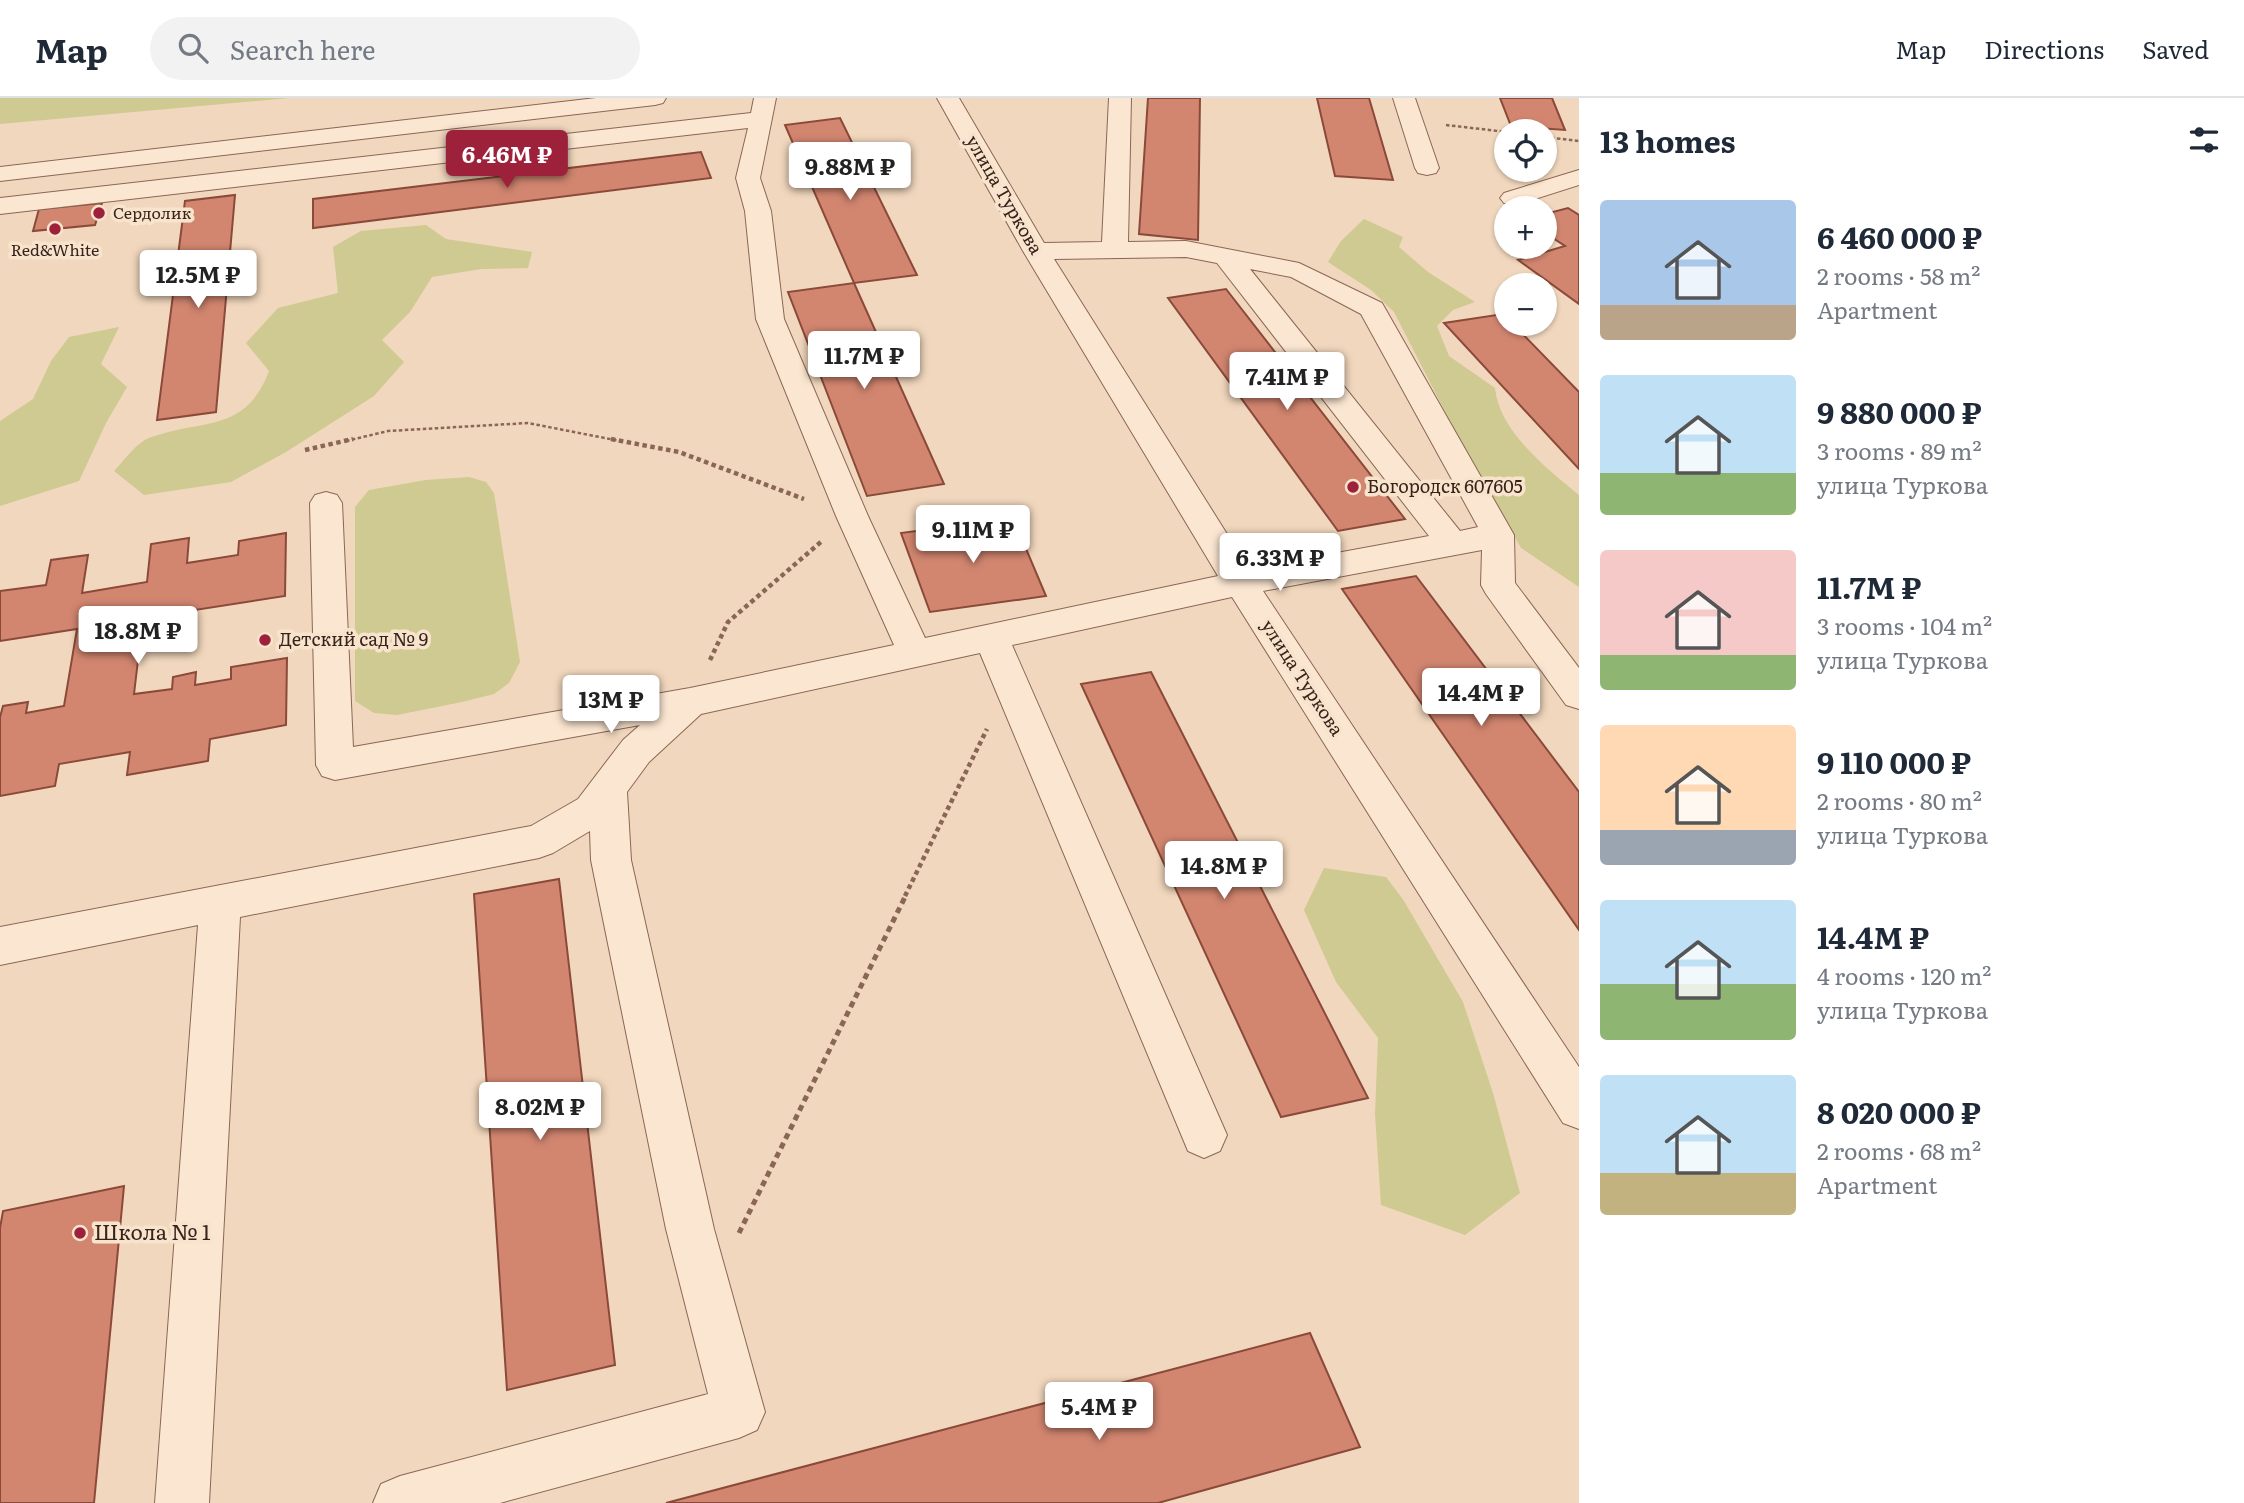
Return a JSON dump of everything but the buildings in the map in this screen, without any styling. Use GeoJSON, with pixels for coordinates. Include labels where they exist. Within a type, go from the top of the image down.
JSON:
{"type":"FeatureCollection","features":[{"type":"Feature","properties":{"kind":"street"},"geometry":{"type":"LineString","coordinates":[[0,174],[654,98]]}},
{"type":"Feature","properties":{"kind":"street","name":"улица Туркова"},"geometry":{"type":"LineString","coordinates":[[948,98],[1036,251],[1241,583],[1579,1107]]}},
{"type":"Feature","properties":{"kind":"street"},"geometry":{"type":"LineString","coordinates":[[1115,250],[1120,98]]}},
{"type":"Feature","properties":{"kind":"street"},"geometry":{"type":"LineString","coordinates":[[0,206],[764,109],[748,178],[758,211],[770,319],[852,516],[915,653]]}},
{"type":"Feature","properties":{"kind":"street"},"geometry":{"type":"LineString","coordinates":[[1407,109],[1427,168]]}},
{"type":"Feature","properties":{"kind":"street"},"geometry":{"type":"LineString","coordinates":[[1519,196],[1579,177]]}},
{"type":"Feature","properties":{"kind":"street"},"geometry":{"type":"LineString","coordinates":[[1036,251],[1186,249],[1299,271],[1372,309],[1498,535],[1498,585],[1579,695]]}},
{"type":"Feature","properties":{"kind":"street"},"geometry":{"type":"LineString","coordinates":[[1227,257],[1452,543]]}},
{"type":"Feature","properties":{"kind":"street"},"geometry":{"type":"LineString","coordinates":[[326,503],[335,765],[690,702],[1241,583],[1498,535]]}},
{"type":"Feature","properties":{"kind":"street"},"geometry":{"type":"LineString","coordinates":[[990,637],[1204,1135]]}},
{"type":"Feature","properties":{"kind":"street"},"geometry":{"type":"LineString","coordinates":[[0,946],[539,841],[592,810],[636,751],[690,702]]}},
{"type":"Feature","properties":{"kind":"street"},"geometry":{"type":"LineString","coordinates":[[407,1502],[739,1412],[690,1229],[611,860],[608,789]]}},
{"type":"Feature","properties":{"kind":"street"},"geometry":{"type":"LineString","coordinates":[[182,1503],[220,903]]}},
{"type":"Feature","properties":{"kind":"path"},"geometry":{"type":"LineString","coordinates":[[1407,109],[1494,129]]}},
{"type":"Feature","properties":{"kind":"path"},"geometry":{"type":"LineString","coordinates":[[1557,138],[1579,141]]}},
{"type":"Feature","properties":{"kind":"path"},"geometry":{"type":"LineString","coordinates":[[305,450],[388,431],[528,423],[679,452],[852,516],[728,622],[690,702]]}},
{"type":"Feature","properties":{"kind":"path"},"geometry":{"type":"LineString","coordinates":[[739,1234],[1010,682]]}},
{"type":"Feature","properties":{"kind":"shaded area"},"geometry":{"type":"Polygon","coordinates":[[[0,98],[289,98],[0,124],[0,98]]]}},
{"type":"Feature","properties":{"kind":"shaded area"},"geometry":{"type":"Polygon","coordinates":[[[1364,219],[1403,237],[1399,247],[1428,272],[1475,302],[1453,310],[1437,326],[1449,356],[1495,388],[1505,419],[1526,448],[1579,495],[1579,587],[1521,548],[1457,435],[1394,312],[1371,290],[1328,262],[1341,241],[1364,219]]]}},
{"type":"Feature","properties":{"kind":"shaded area"},"geometry":{"type":"Polygon","coordinates":[[[426,225],[446,239],[532,252],[528,268],[481,269],[432,277],[410,312],[382,340],[404,362],[374,396],[286,452],[231,482],[144,495],[114,471],[144,440],[219,421],[247,406],[259,391],[269,371],[246,343],[278,308],[338,293],[333,247],[361,231],[426,225]]]}},
{"type":"Feature","properties":{"kind":"shaded area"},"geometry":{"type":"Polygon","coordinates":[[[119,327],[101,364],[127,387],[106,423],[79,481],[0,506],[0,421],[33,399],[51,361],[69,337],[119,327]]]}},
{"type":"Feature","properties":{"kind":"shaded area"},"geometry":{"type":"Polygon","coordinates":[[[469,477],[486,482],[494,493],[520,662],[509,683],[494,694],[397,715],[374,713],[355,701],[355,507],[369,490],[426,480],[469,477]]]}},
{"type":"Feature","properties":{"kind":"shaded area"},"geometry":{"type":"Polygon","coordinates":[[[1324,868],[1386,877],[1404,901],[1463,1002],[1493,1093],[1520,1193],[1465,1235],[1381,1205],[1375,1114],[1378,1038],[1336,982],[1304,910],[1324,868]]]}},
{"type":"Feature","properties":{"kind":"place","name":"Сердолик"},"geometry":{"type":"Point","coordinates":[99,213]}},
{"type":"Feature","properties":{"kind":"place","name":"Red&White"},"geometry":{"type":"Point","coordinates":[55,229]}},
{"type":"Feature","properties":{"kind":"place","name":"Богородск 607605"},"geometry":{"type":"Point","coordinates":[1353,487]}},
{"type":"Feature","properties":{"kind":"place","name":"Детский сад № 9"},"geometry":{"type":"Point","coordinates":[265,640]}},
{"type":"Feature","properties":{"kind":"place","name":"Школа № 1"},"geometry":{"type":"Point","coordinates":[80,1233]}}]}
